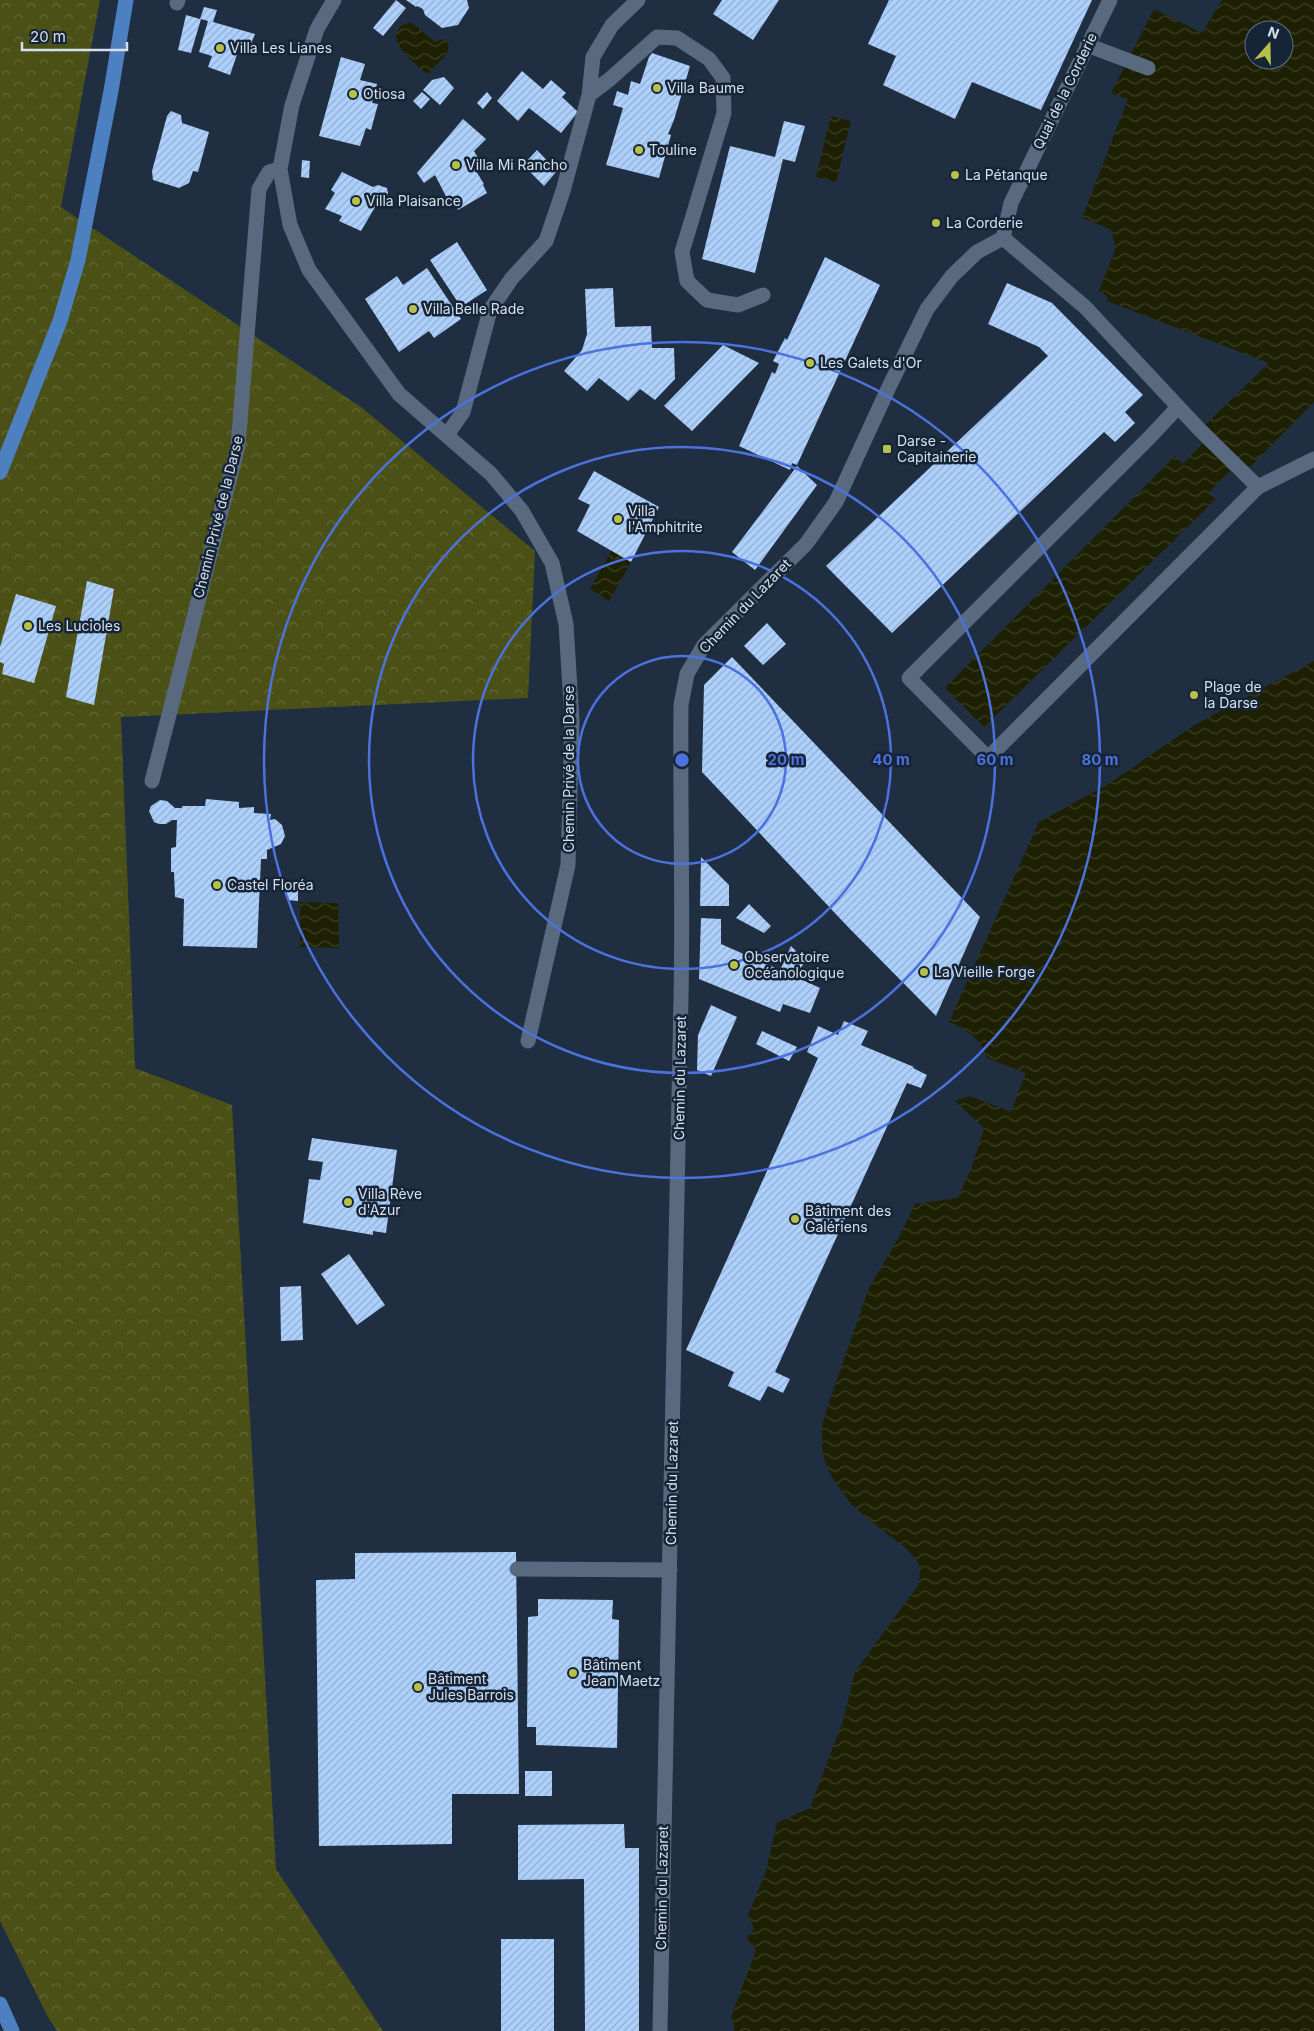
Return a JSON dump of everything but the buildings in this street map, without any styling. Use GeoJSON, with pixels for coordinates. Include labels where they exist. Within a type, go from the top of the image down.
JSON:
{"type":"FeatureCollection","features":[{"type":"Feature","properties":{"kind":"main road"},"geometry":{"type":"LineString","coordinates":[[0,472],[60,321],[78,260],[111,91],[126,0]]}},
{"type":"Feature","properties":{"kind":"main road"},"geometry":{"type":"LineString","coordinates":[[0,2004],[12,2031]]}},
{"type":"Feature","properties":{"kind":"street","name":"Chemin Privé de la Darse"},"geometry":{"type":"LineString","coordinates":[[334,0],[317,29],[292,105],[280,170],[290,225],[309,270],[399,394],[491,474],[522,511],[552,563],[566,624],[572,721],[568,865],[528,1040]]}},
{"type":"Feature","properties":{"kind":"street"},"geometry":{"type":"LineString","coordinates":[[447,436],[463,412],[490,310],[512,278],[546,242],[563,191],[589,95],[593,57],[612,25],[638,0]]}},
{"type":"Feature","properties":{"kind":"street","name":"Quai de la Corderie"},"geometry":{"type":"LineString","coordinates":[[1003,238],[1011,203],[1110,0]]}},
{"type":"Feature","properties":{"kind":"street"},"geometry":{"type":"LineString","coordinates":[[589,95],[657,37],[677,38],[709,59],[723,78],[724,113],[682,252],[687,281],[707,300],[738,305],[764,296]]}},
{"type":"Feature","properties":{"kind":"street"},"geometry":{"type":"LineString","coordinates":[[1087,45],[1148,68]]}},
{"type":"Feature","properties":{"kind":"street","name":"Chemin Privé de la Darse"},"geometry":{"type":"LineString","coordinates":[[152,781],[238,446],[259,189],[269,172],[280,170]]}},
{"type":"Feature","properties":{"kind":"street"},"geometry":{"type":"LineString","coordinates":[[1003,238],[1085,307],[1178,407],[1258,487]]}},
{"type":"Feature","properties":{"kind":"street","name":"Chemin du Lazaret"},"geometry":{"type":"LineString","coordinates":[[660,2031],[681,998],[681,705],[687,674],[704,645],[806,544],[836,502],[927,309],[952,276],[977,252],[1003,238]]}},
{"type":"Feature","properties":{"kind":"street"},"geometry":{"type":"LineString","coordinates":[[1178,407],[909,678],[988,758],[1258,487],[1314,459]]}},
{"type":"Feature","properties":{"kind":"street"},"geometry":{"type":"LineString","coordinates":[[517,1569],[670,1570]]}},
{"type":"Feature","properties":{"kind":"green space"},"geometry":{"type":"Polygon","coordinates":[[[0,0],[100,0],[61,207],[361,407],[535,551],[528,698],[121,717],[135,1068],[232,1105],[276,1869],[383,2031],[57,2031],[48,2017],[0,1921],[0,0]]]}},
{"type":"Feature","properties":{"kind":"water"},"geometry":{"type":"Polygon","coordinates":[[[1222,0],[1314,0],[1314,402],[1238,479],[1230,471],[1209,492],[1216,499],[984,727],[945,688],[1175,456],[1183,464],[1203,443],[1195,435],[1269,363],[1107,301],[1107,296],[1099,291],[1116,247],[1110,229],[1082,218],[1128,99],[1111,93],[1154,9],[1202,33],[1222,0]]]}},
{"type":"Feature","properties":{"kind":"water"},"geometry":{"type":"Polygon","coordinates":[[[412,23],[435,42],[442,39],[449,43],[447,54],[427,74],[406,54],[397,42],[398,30],[404,24],[412,23]]]}},
{"type":"Feature","properties":{"kind":"water"},"geometry":{"type":"Polygon","coordinates":[[[831,116],[851,121],[836,182],[816,177],[831,116]]]}},
{"type":"Feature","properties":{"kind":"water"},"geometry":{"type":"Polygon","coordinates":[[[612,550],[631,562],[609,601],[590,589],[612,550]]]}},
{"type":"Feature","properties":{"kind":"water"},"geometry":{"type":"Polygon","coordinates":[[[1314,661],[1314,2031],[734,2031],[734,2023],[731,2017],[756,1950],[747,1938],[754,1929],[748,1915],[766,1871],[777,1823],[810,1808],[843,1721],[855,1672],[919,1584],[920,1567],[918,1562],[906,1548],[851,1504],[833,1479],[825,1462],[822,1447],[822,1426],[869,1288],[899,1237],[915,1204],[958,1198],[971,1169],[984,1128],[955,1101],[970,1096],[1011,1112],[1026,1073],[987,1058],[985,1051],[977,1040],[949,1022],[1039,822],[1107,785],[1193,726],[1314,661]]]}},
{"type":"Feature","properties":{"kind":"water"},"geometry":{"type":"Polygon","coordinates":[[[300,902],[338,903],[339,948],[300,947],[300,902]]]}},
{"type":"Feature","properties":{"kind":"place","name":"Villa Les Lianes"},"geometry":{"type":"Point","coordinates":[220,48]}},
{"type":"Feature","properties":{"kind":"place","name":"Villa Baume"},"geometry":{"type":"Point","coordinates":[657,88]}},
{"type":"Feature","properties":{"kind":"place","name":"Otiosa"},"geometry":{"type":"Point","coordinates":[353,94]}},
{"type":"Feature","properties":{"kind":"place","name":"Touline"},"geometry":{"type":"Point","coordinates":[639,150]}},
{"type":"Feature","properties":{"kind":"place","name":"Villa Mi Rancho"},"geometry":{"type":"Point","coordinates":[456,165]}},
{"type":"Feature","properties":{"kind":"place","name":"La Pétanque"},"geometry":{"type":"Point","coordinates":[955,175]}},
{"type":"Feature","properties":{"kind":"place","name":"Villa Plaisance"},"geometry":{"type":"Point","coordinates":[356,201]}},
{"type":"Feature","properties":{"kind":"place","name":"La Corderie"},"geometry":{"type":"Point","coordinates":[936,223]}},
{"type":"Feature","properties":{"kind":"place","name":"Villa Belle Rade"},"geometry":{"type":"Point","coordinates":[413,309]}},
{"type":"Feature","properties":{"kind":"place","name":"Les Galets d'Or"},"geometry":{"type":"Point","coordinates":[810,363]}},
{"type":"Feature","properties":{"kind":"place","name":"Darse - Capitainerie"},"geometry":{"type":"Point","coordinates":[887,449]}},
{"type":"Feature","properties":{"kind":"place","name":"Villa l'Amphitrite"},"geometry":{"type":"Point","coordinates":[618,519]}},
{"type":"Feature","properties":{"kind":"place","name":"Les Lucioles"},"geometry":{"type":"Point","coordinates":[28,626]}},
{"type":"Feature","properties":{"kind":"place","name":"Plage de la Darse"},"geometry":{"type":"Point","coordinates":[1194,695]}},
{"type":"Feature","properties":{"kind":"place","name":"Castel Floréa"},"geometry":{"type":"Point","coordinates":[217,885]}},
{"type":"Feature","properties":{"kind":"place","name":"Observatoire Océanologique"},"geometry":{"type":"Point","coordinates":[734,965]}},
{"type":"Feature","properties":{"kind":"place","name":"La Vieille Forge"},"geometry":{"type":"Point","coordinates":[924,972]}},
{"type":"Feature","properties":{"kind":"place","name":"Villa Rève d'Azur"},"geometry":{"type":"Point","coordinates":[348,1202]}},
{"type":"Feature","properties":{"kind":"place","name":"Bâtiment des Galériens"},"geometry":{"type":"Point","coordinates":[795,1219]}},
{"type":"Feature","properties":{"kind":"place","name":"Bâtiment Jean Maetz"},"geometry":{"type":"Point","coordinates":[573,1673]}},
{"type":"Feature","properties":{"kind":"place","name":"Bâtiment Jules Barrois"},"geometry":{"type":"Point","coordinates":[418,1687]}}]}
